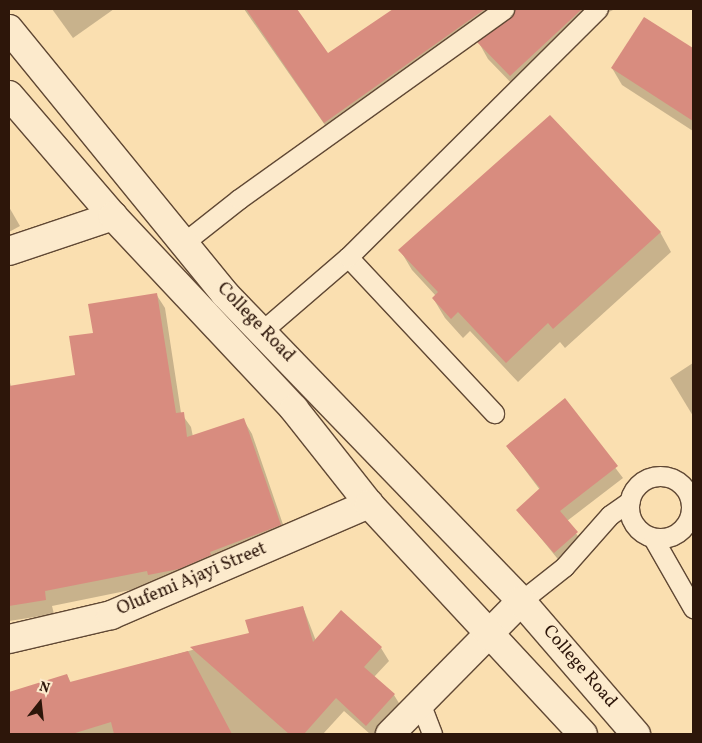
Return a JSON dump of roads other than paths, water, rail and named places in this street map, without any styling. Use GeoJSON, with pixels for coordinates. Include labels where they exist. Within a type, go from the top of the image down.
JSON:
{"type":"FeatureCollection","features":[{"type":"Feature","properties":{"kind":"main road","name":"College Road"},"geometry":{"type":"LineString","coordinates":[[9,29],[182,244],[262,331],[521,601],[636,734]]}},
{"type":"Feature","properties":{"kind":"main road","name":"College Road"},"geometry":{"type":"LineString","coordinates":[[9,95],[113,216],[294,410],[370,504],[583,734]]}},
{"type":"Feature","properties":{"kind":"main road"},"geometry":{"type":"LineString","coordinates":[[9,252],[113,216]]}},
{"type":"Feature","properties":{"kind":"main road","name":"Olufemi Ajayi Street"},"geometry":{"type":"LineString","coordinates":[[9,639],[111,615],[370,504]]}},
{"type":"Feature","properties":{"kind":"main road"},"geometry":{"type":"LineString","coordinates":[[390,734],[421,705],[488,632],[521,601]]}},
{"type":"Feature","properties":{"kind":"lane"},"geometry":{"type":"LineString","coordinates":[[182,244],[325,136],[504,9]]}},
{"type":"Feature","properties":{"kind":"lane"},"geometry":{"type":"LineString","coordinates":[[262,331],[348,257],[598,9]]}},
{"type":"Feature","properties":{"kind":"lane"},"geometry":{"type":"LineString","coordinates":[[348,257],[494,413]]}},
{"type":"Feature","properties":{"kind":"lane"},"geometry":{"type":"LineString","coordinates":[[653,538],[677,534],[686,525],[691,502],[686,491],[666,477],[654,477],[634,490],[630,501],[634,524],[653,538],[693,608]]}},
{"type":"Feature","properties":{"kind":"lane"},"geometry":{"type":"LineString","coordinates":[[521,601],[564,566],[610,515],[630,501]]}},
{"type":"Feature","properties":{"kind":"lane"},"geometry":{"type":"LineString","coordinates":[[421,705],[432,734]]}}]}
